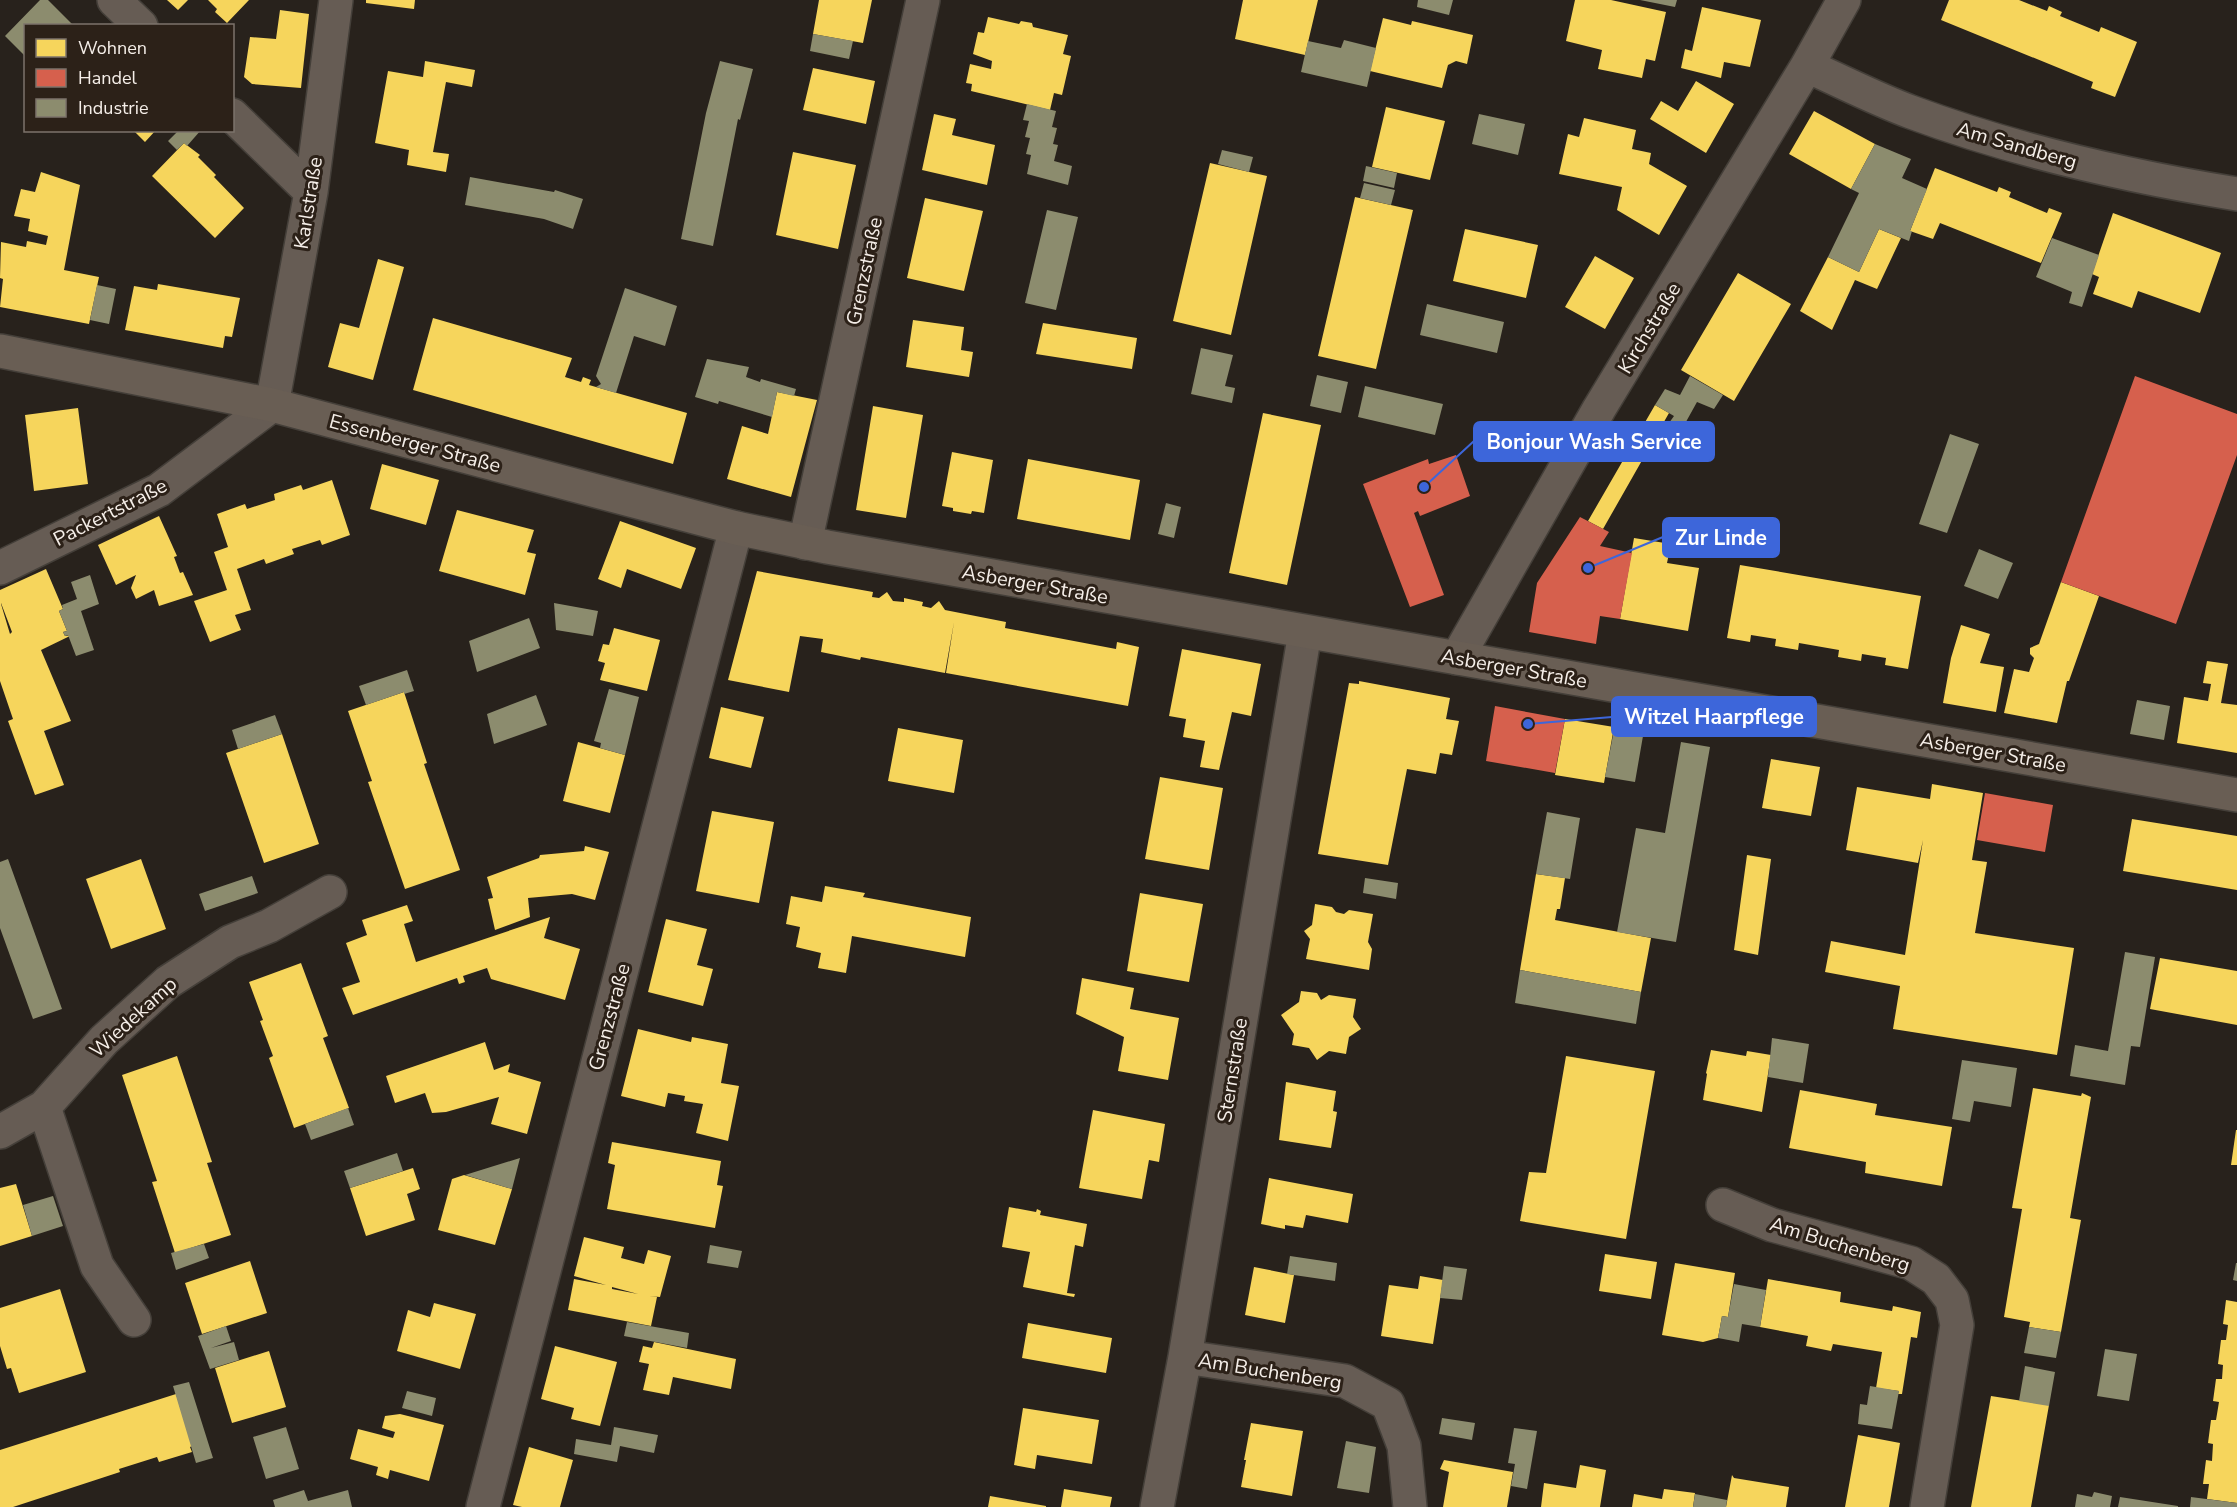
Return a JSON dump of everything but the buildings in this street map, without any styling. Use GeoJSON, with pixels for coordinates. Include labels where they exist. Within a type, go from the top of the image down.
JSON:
{"type":"FeatureCollection","features":[{"type":"Feature","properties":{"kind":"street"},"geometry":{"type":"LineString","coordinates":[[114,0],[139,24]]}},
{"type":"Feature","properties":{"kind":"street","name":"Karlstraße"},"geometry":{"type":"LineString","coordinates":[[272,405],[311,192],[336,0]]}},
{"type":"Feature","properties":{"kind":"street","name":"Grenzstraße"},"geometry":{"type":"LineString","coordinates":[[816,545],[923,0]]}},
{"type":"Feature","properties":{"kind":"street","name":"Kirchstraße"},"geometry":{"type":"LineString","coordinates":[[1457,658],[1599,409],[1807,66],[1844,0]]}},
{"type":"Feature","properties":{"kind":"street","name":"Am Sandberg"},"geometry":{"type":"LineString","coordinates":[[1807,66],[1908,111],[1974,134],[2067,160],[2162,182],[2237,194]]}},
{"type":"Feature","properties":{"kind":"street"},"geometry":{"type":"LineString","coordinates":[[234,118],[311,192]]}},
{"type":"Feature","properties":{"kind":"street","name":"Essenberger Straße"},"geometry":{"type":"LineString","coordinates":[[0,351],[272,405],[736,528],[816,545]]}},
{"type":"Feature","properties":{"kind":"street","name":"Packertstraße"},"geometry":{"type":"LineString","coordinates":[[0,568],[159,490],[272,405]]}},
{"type":"Feature","properties":{"kind":"street","name":"Grenzstraße"},"geometry":{"type":"LineString","coordinates":[[483,1507],[736,528]]}},
{"type":"Feature","properties":{"kind":"street","name":"Asberger Straße"},"geometry":{"type":"LineString","coordinates":[[816,545],[2237,795]]}},
{"type":"Feature","properties":{"kind":"street","name":"Sternstraße"},"geometry":{"type":"LineString","coordinates":[[1157,1507],[1185,1357],[1305,632]]}},
{"type":"Feature","properties":{"kind":"street","name":"Wiedekamp"},"geometry":{"type":"LineString","coordinates":[[0,1132],[44,1107],[104,1040],[168,982],[230,942],[269,926],[330,892]]}},
{"type":"Feature","properties":{"kind":"street"},"geometry":{"type":"LineString","coordinates":[[44,1107],[97,1266],[134,1320]]}},
{"type":"Feature","properties":{"kind":"street","name":"Am Buchenberg"},"geometry":{"type":"LineString","coordinates":[[1723,1205],[1772,1225],[1911,1263],[1936,1279],[1952,1300],[1957,1325],[1927,1507]]}},
{"type":"Feature","properties":{"kind":"street","name":"Am Buchenberg"},"geometry":{"type":"LineString","coordinates":[[1185,1357],[1345,1381],[1388,1404],[1404,1446],[1410,1507]]}},
{"type":"Feature","properties":{"kind":"place","name":"Bonjour Wash Service"},"geometry":{"type":"Point","coordinates":[1424,487]}},
{"type":"Feature","properties":{"kind":"place","name":"Zur Linde"},"geometry":{"type":"Point","coordinates":[1588,568]}},
{"type":"Feature","properties":{"kind":"place","name":"Witzel Haarpflege"},"geometry":{"type":"Point","coordinates":[1528,724]}}]}
